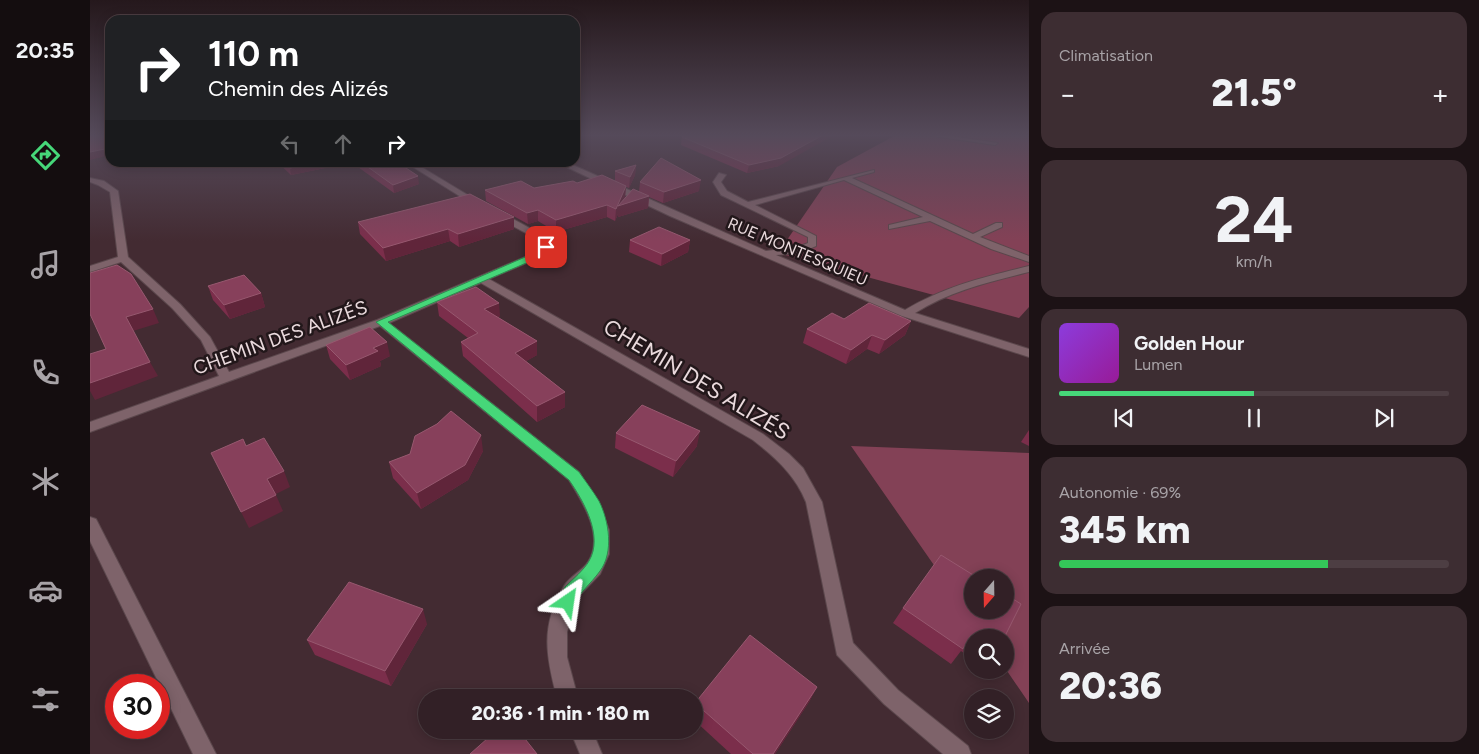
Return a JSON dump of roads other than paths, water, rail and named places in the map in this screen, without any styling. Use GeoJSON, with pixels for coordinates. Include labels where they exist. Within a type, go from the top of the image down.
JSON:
{"type":"FeatureCollection","features":[{"type":"Feature","properties":{"kind":"street","name":"CHEMIN DES ALIZÉS"},"geometry":{"type":"LineString","coordinates":[[90,427],[381,322],[535,256],[546,247],[543,239],[421,170]]}},
{"type":"Feature","properties":{"kind":"street","name":"RUE MONTESQUIEU"},"geometry":{"type":"LineString","coordinates":[[578,170],[673,214],[906,314],[1029,353]]}},
{"type":"Feature","properties":{"kind":"street"},"geometry":{"type":"LineString","coordinates":[[746,205],[872,172]]}},
{"type":"Feature","properties":{"kind":"street"},"geometry":{"type":"LineString","coordinates":[[722,175],[717,182],[724,193],[812,236],[814,240],[813,244],[800,250],[766,253]]}},
{"type":"Feature","properties":{"kind":"street"},"geometry":{"type":"LineString","coordinates":[[845,178],[973,237],[1029,259]]}},
{"type":"Feature","properties":{"kind":"street"},"geometry":{"type":"LineString","coordinates":[[90,180],[114,191],[123,258],[176,306],[206,339],[226,378]]}},
{"type":"Feature","properties":{"kind":"street"},"geometry":{"type":"LineString","coordinates":[[892,227],[931,218]]}},
{"type":"Feature","properties":{"kind":"street"},"geometry":{"type":"LineString","coordinates":[[973,237],[999,224]]}},
{"type":"Feature","properties":{"kind":"street"},"geometry":{"type":"LineString","coordinates":[[90,269],[123,258]]}},
{"type":"Feature","properties":{"kind":"street"},"geometry":{"type":"LineString","coordinates":[[906,314],[932,298],[965,285],[1029,269]]}},
{"type":"Feature","properties":{"kind":"street","name":"CHEMIN DES ALIZÉS"},"geometry":{"type":"LineString","coordinates":[[482,279],[758,437],[788,461],[806,482],[814,502],[844,648],[891,698],[960,754]]}},
{"type":"Feature","properties":{"kind":"street"},"geometry":{"type":"LineString","coordinates":[[381,322],[574,476],[593,503],[601,536],[601,551],[596,565],[571,592],[558,631],[557,655],[566,689]]}},
{"type":"Feature","properties":{"kind":"street"},"geometry":{"type":"LineString","coordinates":[[90,524],[205,754]]}},
{"type":"Feature","properties":{"kind":"street"},"geometry":{"type":"LineString","coordinates":[[584,739],[591,754]]}}]}
